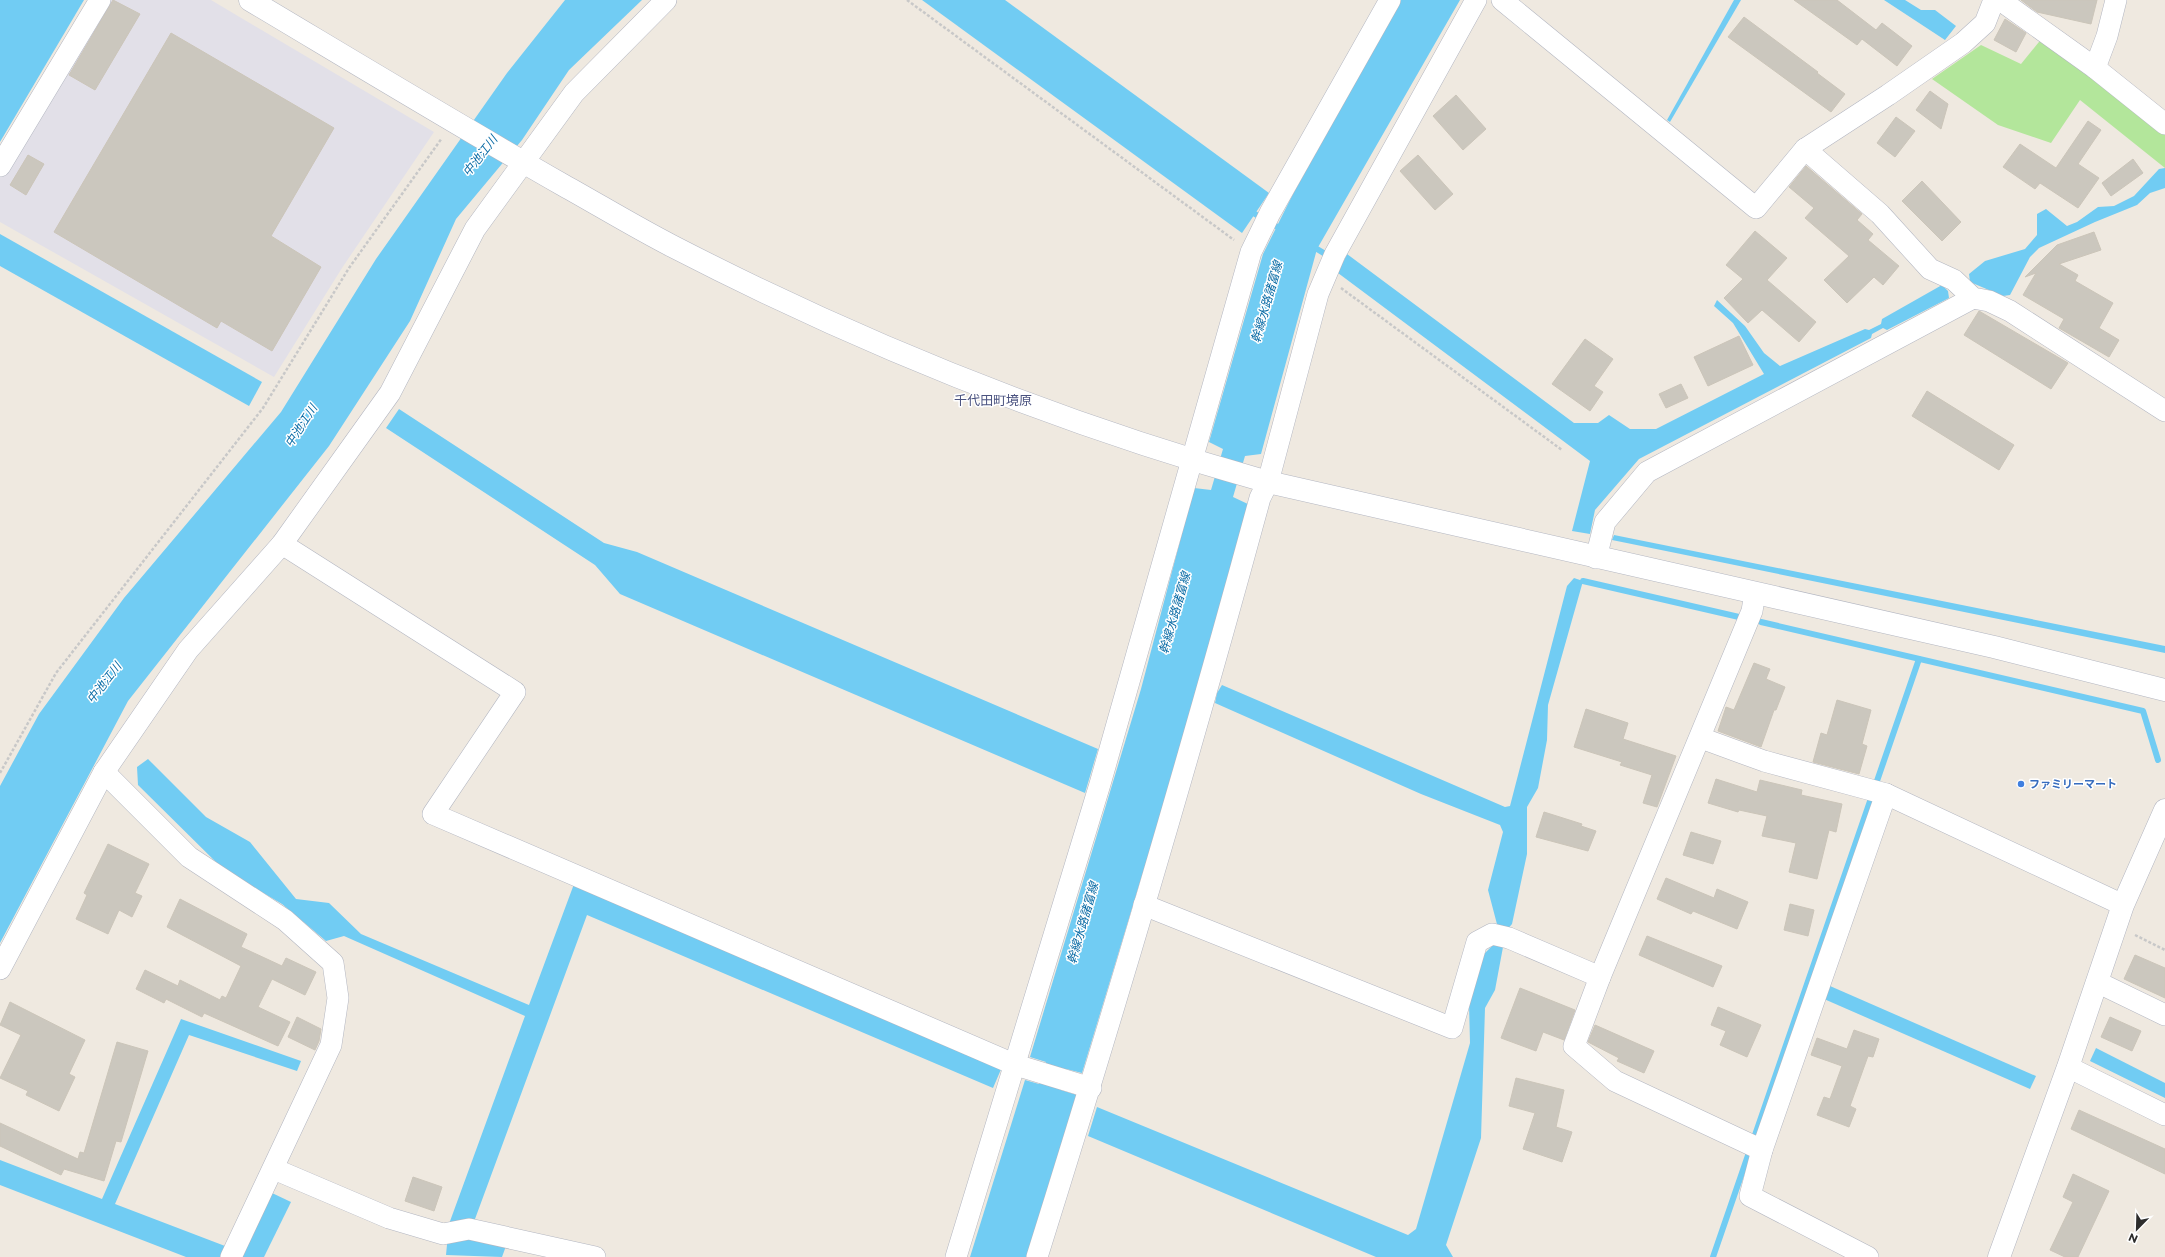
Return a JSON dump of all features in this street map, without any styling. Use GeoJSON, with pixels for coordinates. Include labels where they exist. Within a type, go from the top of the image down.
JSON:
{"type":"FeatureCollection","features":[{"type":"Feature","properties":{"kind":"street"},"geometry":{"type":"LineString","coordinates":[[0,166],[100,0]]}},
{"type":"Feature","properties":{"kind":"street"},"geometry":{"type":"LineString","coordinates":[[250,0],[454,122],[670,246],[843,330],[1005,396],[1193,460],[1268,482],[1596,558],[1994,647],[2165,690]]}},
{"type":"Feature","properties":{"kind":"street"},"geometry":{"type":"LineString","coordinates":[[0,969],[104,772],[188,650],[282,544],[390,393],[475,229],[574,93],[666,0]]}},
{"type":"Feature","properties":{"kind":"street"},"geometry":{"type":"LineString","coordinates":[[956,1257],[1016,1065],[1100,784],[1251,252],[1267,219],[1390,0]]}},
{"type":"Feature","properties":{"kind":"street"},"geometry":{"type":"LineString","coordinates":[[1037,1257],[1090,1088],[1207,691],[1260,498],[1268,482],[1318,294],[1330,265],[1476,0]]}},
{"type":"Feature","properties":{"kind":"street"},"geometry":{"type":"LineString","coordinates":[[1502,0],[1756,208],[1805,149],[1888,95],[1963,43],[1985,23],[1994,0]]}},
{"type":"Feature","properties":{"kind":"street"},"geometry":{"type":"LineString","coordinates":[[2000,0],[2095,68],[2165,124]]}},
{"type":"Feature","properties":{"kind":"street"},"geometry":{"type":"LineString","coordinates":[[2095,68],[2107,36],[2116,0]]}},
{"type":"Feature","properties":{"kind":"street"},"geometry":{"type":"LineString","coordinates":[[1805,149],[1880,214],[1930,269],[1954,280],[1973,298],[1989,301],[2010,311],[2165,411]]}},
{"type":"Feature","properties":{"kind":"street"},"geometry":{"type":"LineString","coordinates":[[1596,558],[1605,522],[1647,472],[1973,298]]}},
{"type":"Feature","properties":{"kind":"street"},"geometry":{"type":"LineString","coordinates":[[282,544],[515,692],[433,814],[1016,1065],[1090,1088]]}},
{"type":"Feature","properties":{"kind":"street"},"geometry":{"type":"LineString","coordinates":[[1755,593],[1752,611],[1701,738],[1600,977],[1574,1046],[1615,1080],[1762,1150]]}},
{"type":"Feature","properties":{"kind":"street"},"geometry":{"type":"LineString","coordinates":[[1701,738],[1764,761],[1877,791],[2124,905]]}},
{"type":"Feature","properties":{"kind":"street"},"geometry":{"type":"LineString","coordinates":[[104,772],[189,857],[285,920],[334,963],[338,998],[331,1045],[274,1169],[231,1257]]}},
{"type":"Feature","properties":{"kind":"street"},"geometry":{"type":"LineString","coordinates":[[1868,1257],[1750,1196],[1762,1150],[1877,791]]}},
{"type":"Feature","properties":{"kind":"street"},"geometry":{"type":"LineString","coordinates":[[1999,1257],[2068,1068],[2116,926],[2165,810]]}},
{"type":"Feature","properties":{"kind":"street"},"geometry":{"type":"LineString","coordinates":[[1144,905],[1452,1028],[1477,942],[1500,936],[1600,977]]}},
{"type":"Feature","properties":{"kind":"street"},"geometry":{"type":"LineString","coordinates":[[2097,982],[2165,1015]]}},
{"type":"Feature","properties":{"kind":"street"},"geometry":{"type":"LineString","coordinates":[[2068,1068],[2165,1115]]}},
{"type":"Feature","properties":{"kind":"street"},"geometry":{"type":"LineString","coordinates":[[274,1169],[389,1218],[443,1234],[469,1229],[595,1257]]}},
{"type":"Feature","properties":{"kind":"path"},"geometry":{"type":"LineString","coordinates":[[907,0],[1251,252]]}},
{"type":"Feature","properties":{"kind":"path"},"geometry":{"type":"LineString","coordinates":[[0,773],[56,673],[263,408],[349,268],[454,122]]}},
{"type":"Feature","properties":{"kind":"path"},"geometry":{"type":"LineString","coordinates":[[1330,265],[1562,450]]}},
{"type":"Feature","properties":{"kind":"path"},"geometry":{"type":"LineString","coordinates":[[2116,926],[2165,950]]}},
{"type":"Feature","properties":{"kind":"shaded area"},"geometry":{"type":"Polygon","coordinates":[[[91,0],[211,0],[434,132],[342,268],[274,377],[0,222],[0,154],[91,0]]]}},
{"type":"Feature","properties":{"kind":"green space"},"geometry":{"type":"Polygon","coordinates":[[[2043,37],[2165,115],[2165,168],[2080,100],[2051,143],[1998,125],[1932,79],[1981,45],[2021,64],[2043,37]]]}},
{"type":"Feature","properties":{"kind":"water"},"geometry":{"type":"Polygon","coordinates":[[[0,0],[84,0],[0,142],[0,0]]]}},
{"type":"Feature","properties":{"kind":"water","name":"中池江川"},"geometry":{"type":"Polygon","coordinates":[[[565,0],[642,0],[569,70],[522,140],[456,219],[410,321],[329,446],[128,701],[0,943],[0,786],[39,714],[124,598],[281,412],[376,259],[507,73],[565,0]]]}},
{"type":"Feature","properties":{"kind":"water"},"geometry":{"type":"Polygon","coordinates":[[[922,0],[1005,0],[1269,193],[1242,233],[922,0]]]}},
{"type":"Feature","properties":{"kind":"water","name":"幹線水路諸富線"},"geometry":{"type":"Polygon","coordinates":[[[1401,0],[1460,0],[1317,249],[1261,454],[1245,456],[1233,497],[1250,505],[1199,688],[1082,1073],[1066,1069],[1061,1090],[1077,1095],[1027,1257],[970,1257],[1025,1080],[1039,1084],[1046,1062],[1030,1057],[1141,689],[1194,488],[1211,490],[1223,449],[1209,442],[1263,254],[1293,194],[1401,0]]]}},
{"type":"Feature","properties":{"kind":"water"},"geometry":{"type":"Polygon","coordinates":[[[1734,0],[1741,0],[1670,122],[1667,120],[1734,0]]]}},
{"type":"Feature","properties":{"kind":"water"},"geometry":{"type":"Polygon","coordinates":[[[1884,0],[1905,0],[1921,10],[1935,10],[1956,26],[1945,40],[1884,0]]]}},
{"type":"Feature","properties":{"kind":"water"},"geometry":{"type":"Polygon","coordinates":[[[2165,168],[2165,188],[2150,193],[2137,205],[2095,222],[2039,248],[2030,257],[2010,295],[2003,296],[1970,282],[1969,274],[1985,261],[2025,249],[2037,235],[2037,214],[2046,209],[2067,226],[2077,222],[2098,207],[2114,206],[2134,196],[2159,169],[2165,168]]]}},
{"type":"Feature","properties":{"kind":"water"},"geometry":{"type":"Polygon","coordinates":[[[0,234],[262,382],[249,406],[0,266],[0,234]]]}},
{"type":"Feature","properties":{"kind":"water"},"geometry":{"type":"Polygon","coordinates":[[[1347,254],[1574,423],[1598,423],[1609,415],[1630,429],[1656,429],[1764,374],[1733,323],[1714,306],[1717,300],[1745,326],[1764,353],[1780,366],[1865,329],[1869,330],[1881,324],[1882,319],[1942,285],[1948,291],[1949,298],[1887,330],[1883,328],[1872,334],[1871,338],[1639,459],[1595,510],[1590,534],[1572,531],[1590,461],[1338,273],[1347,254]]]}},
{"type":"Feature","properties":{"kind":"water"},"geometry":{"type":"Polygon","coordinates":[[[399,409],[604,543],[637,552],[1098,749],[1085,793],[620,594],[595,565],[386,428],[399,409]]]}},
{"type":"Feature","properties":{"kind":"water"},"geometry":{"type":"Polygon","coordinates":[[[1614,535],[2165,646],[2165,653],[1612,540],[1614,535]]]}},
{"type":"Feature","properties":{"kind":"water"},"geometry":{"type":"Polygon","coordinates":[[[1574,578],[1583,581],[1548,705],[1547,740],[1538,788],[1527,807],[1527,854],[1512,924],[1506,931],[1495,990],[1485,1008],[1481,1138],[1446,1245],[1453,1257],[1376,1257],[1088,1136],[1097,1107],[1408,1235],[1416,1229],[1470,1043],[1469,1003],[1484,954],[1493,945],[1498,928],[1488,890],[1503,832],[1500,825],[1421,794],[1215,703],[1217,693],[1222,685],[1505,807],[1510,806],[1567,586],[1574,578]]]}},
{"type":"Feature","properties":{"kind":"water"},"geometry":{"type":"Polygon","coordinates":[[[148,759],[206,817],[250,842],[296,899],[329,903],[361,934],[529,1005],[574,884],[1002,1067],[993,1088],[587,915],[475,1219],[465,1223],[506,1246],[502,1257],[446,1255],[449,1224],[525,1016],[344,936],[326,941],[282,904],[224,870],[138,785],[137,767],[148,759]]]}},
{"type":"Feature","properties":{"kind":"water"},"geometry":{"type":"Polygon","coordinates":[[[1830,986],[2036,1076],[2030,1089],[1824,999],[1830,986]]]}},
{"type":"Feature","properties":{"kind":"water"},"geometry":{"type":"Polygon","coordinates":[[[181,1019],[301,1061],[297,1071],[189,1035],[115,1204],[225,1246],[220,1257],[186,1257],[0,1185],[0,1160],[102,1199],[181,1019]]]}},
{"type":"Feature","properties":{"kind":"water"},"geometry":{"type":"Polygon","coordinates":[[[2096,1048],[2165,1083],[2165,1098],[2090,1061],[2096,1048]]]}},
{"type":"Feature","properties":{"kind":"water"},"geometry":{"type":"Polygon","coordinates":[[[272,1193],[291,1202],[264,1257],[241,1257],[272,1193]]]}},
{"type":"Feature","properties":{"kind":"building"},"geometry":{"type":"Polygon","coordinates":[[[113,0],[140,14],[95,90],[69,75],[113,0]]]}},
{"type":"Feature","properties":{"kind":"building"},"geometry":{"type":"Polygon","coordinates":[[[1794,0],[1837,0],[1876,30],[1882,23],[1912,46],[1897,66],[1862,39],[1857,45],[1794,0]]]}},
{"type":"Feature","properties":{"kind":"building"},"geometry":{"type":"Polygon","coordinates":[[[2021,0],[2097,0],[2091,24],[2037,12],[2021,0]]]}},
{"type":"Feature","properties":{"kind":"building"},"geometry":{"type":"Polygon","coordinates":[[[1744,17],[1845,94],[1831,112],[1728,37],[1744,17]]]}},
{"type":"Feature","properties":{"kind":"building"},"geometry":{"type":"Polygon","coordinates":[[[2005,19],[2026,33],[2016,52],[1994,40],[2005,19]]]}},
{"type":"Feature","properties":{"kind":"building"},"geometry":{"type":"Polygon","coordinates":[[[171,33],[334,128],[271,236],[321,267],[272,351],[221,321],[217,328],[54,232],[171,33]]]}},
{"type":"Feature","properties":{"kind":"building"},"geometry":{"type":"Polygon","coordinates":[[[1930,91],[1948,104],[1941,129],[1916,110],[1930,91]]]}},
{"type":"Feature","properties":{"kind":"building"},"geometry":{"type":"Polygon","coordinates":[[[1456,95],[1486,129],[1463,150],[1433,116],[1456,95]]]}},
{"type":"Feature","properties":{"kind":"building"},"geometry":{"type":"Polygon","coordinates":[[[1896,117],[1915,131],[1895,157],[1877,143],[1896,117]]]}},
{"type":"Feature","properties":{"kind":"building"},"geometry":{"type":"Polygon","coordinates":[[[2088,121],[2101,130],[2078,164],[2099,178],[2078,208],[2040,183],[2035,189],[2003,167],[2020,144],[2056,168],[2088,121]]]}},
{"type":"Feature","properties":{"kind":"building"},"geometry":{"type":"Polygon","coordinates":[[[28,155],[44,164],[26,195],[10,185],[28,155]]]}},
{"type":"Feature","properties":{"kind":"building"},"geometry":{"type":"Polygon","coordinates":[[[1418,155],[1453,194],[1435,210],[1400,171],[1418,155]]]}},
{"type":"Feature","properties":{"kind":"building"},"geometry":{"type":"Polygon","coordinates":[[[2133,159],[2143,173],[2111,196],[2102,183],[2133,159]]]}},
{"type":"Feature","properties":{"kind":"building"},"geometry":{"type":"Polygon","coordinates":[[[1806,166],[1862,214],[1857,220],[1873,234],[1868,240],[1899,266],[1883,285],[1874,277],[1847,303],[1824,280],[1849,256],[1805,218],[1814,208],[1789,187],[1806,166]]]}},
{"type":"Feature","properties":{"kind":"building"},"geometry":{"type":"Polygon","coordinates":[[[1922,181],[1961,222],[1942,241],[1902,201],[1922,181]]]}},
{"type":"Feature","properties":{"kind":"building"},"geometry":{"type":"Polygon","coordinates":[[[1755,231],[1787,258],[1767,280],[1816,322],[1799,342],[1762,310],[1748,323],[1724,298],[1743,279],[1726,265],[1755,231]]]}},
{"type":"Feature","properties":{"kind":"building"},"geometry":{"type":"Polygon","coordinates":[[[2094,232],[2101,250],[2059,264],[2078,275],[2075,281],[2113,303],[2099,328],[2119,340],[2109,357],[2059,328],[2064,319],[2023,295],[2036,273],[2025,277],[2057,245],[2094,232]]]}},
{"type":"Feature","properties":{"kind":"building"},"geometry":{"type":"Polygon","coordinates":[[[1979,311],[2068,363],[2051,389],[1964,335],[1979,311]]]}},
{"type":"Feature","properties":{"kind":"building"},"geometry":{"type":"Polygon","coordinates":[[[1739,336],[1753,365],[1708,386],[1694,357],[1739,336]]]}},
{"type":"Feature","properties":{"kind":"building"},"geometry":{"type":"Polygon","coordinates":[[[1585,339],[1613,359],[1594,386],[1603,392],[1590,411],[1552,384],[1585,339]]]}},
{"type":"Feature","properties":{"kind":"building"},"geometry":{"type":"Polygon","coordinates":[[[1681,384],[1688,398],[1666,408],[1659,394],[1681,384]]]}},
{"type":"Feature","properties":{"kind":"building"},"geometry":{"type":"Polygon","coordinates":[[[1927,391],[2014,445],[1999,470],[1912,416],[1927,391]]]}},
{"type":"Feature","properties":{"kind":"building"},"geometry":{"type":"Polygon","coordinates":[[[1754,663],[1770,669],[1766,679],[1785,687],[1776,710],[1774,710],[1761,747],[1718,731],[1726,707],[1734,710],[1754,663]]]}},
{"type":"Feature","properties":{"kind":"building"},"geometry":{"type":"Polygon","coordinates":[[[1837,700],[1871,710],[1862,744],[1867,746],[1859,774],[1813,762],[1821,733],[1827,735],[1837,700]]]}},
{"type":"Feature","properties":{"kind":"building"},"geometry":{"type":"Polygon","coordinates":[[[1586,709],[1628,723],[1623,739],[1676,756],[1657,807],[1643,803],[1652,775],[1620,765],[1622,762],[1574,747],[1586,709]]]}},
{"type":"Feature","properties":{"kind":"building"},"geometry":{"type":"Polygon","coordinates":[[[1716,779],[1757,792],[1760,780],[1802,790],[1801,795],[1842,804],[1836,832],[1829,830],[1817,879],[1789,872],[1796,843],[1762,836],[1767,816],[1739,810],[1738,812],[1708,803],[1716,779]]]}},
{"type":"Feature","properties":{"kind":"building"},"geometry":{"type":"Polygon","coordinates":[[[1544,812],[1582,824],[1581,826],[1596,831],[1588,851],[1536,837],[1544,812]]]}},
{"type":"Feature","properties":{"kind":"building"},"geometry":{"type":"Polygon","coordinates":[[[1691,832],[1721,841],[1713,864],[1683,855],[1691,832]]]}},
{"type":"Feature","properties":{"kind":"building"},"geometry":{"type":"Polygon","coordinates":[[[108,844],[149,864],[135,893],[142,896],[132,917],[119,910],[108,934],[76,919],[87,895],[84,893],[108,844]]]}},
{"type":"Feature","properties":{"kind":"building"},"geometry":{"type":"Polygon","coordinates":[[[1666,878],[1714,898],[1717,889],[1748,902],[1737,929],[1693,911],[1691,914],[1657,899],[1666,878]]]}},
{"type":"Feature","properties":{"kind":"building"},"geometry":{"type":"Polygon","coordinates":[[[180,899],[247,934],[241,947],[282,966],[286,958],[316,972],[305,995],[272,979],[258,1007],[290,1022],[278,1046],[204,1013],[202,1017],[166,999],[164,1003],[136,989],[145,970],[178,986],[180,980],[220,1000],[222,996],[226,998],[241,966],[167,927],[180,899]]]}},
{"type":"Feature","properties":{"kind":"building"},"geometry":{"type":"Polygon","coordinates":[[[1790,904],[1814,910],[1808,936],[1784,930],[1790,904]]]}},
{"type":"Feature","properties":{"kind":"building"},"geometry":{"type":"Polygon","coordinates":[[[1647,936],[1722,966],[1713,987],[1639,955],[1647,936]]]}},
{"type":"Feature","properties":{"kind":"building"},"geometry":{"type":"Polygon","coordinates":[[[2135,955],[2165,968],[2165,998],[2124,979],[2135,955]]]}},
{"type":"Feature","properties":{"kind":"building"},"geometry":{"type":"Polygon","coordinates":[[[1520,988],[1575,1010],[1564,1040],[1543,1032],[1536,1051],[1501,1038],[1520,988]]]}},
{"type":"Feature","properties":{"kind":"building"},"geometry":{"type":"Polygon","coordinates":[[[10,1002],[85,1040],[69,1074],[75,1077],[59,1111],[26,1095],[28,1091],[0,1078],[21,1035],[0,1025],[10,1002]]]}},
{"type":"Feature","properties":{"kind":"building"},"geometry":{"type":"Polygon","coordinates":[[[1718,1007],[1761,1025],[1747,1057],[1720,1045],[1726,1031],[1711,1025],[1718,1007]]]}},
{"type":"Feature","properties":{"kind":"building"},"geometry":{"type":"Polygon","coordinates":[[[297,1017],[321,1029],[319,1041],[315,1050],[288,1037],[297,1017]]]}},
{"type":"Feature","properties":{"kind":"building"},"geometry":{"type":"Polygon","coordinates":[[[2110,1017],[2141,1031],[2132,1051],[2101,1037],[2110,1017]]]}},
{"type":"Feature","properties":{"kind":"building"},"geometry":{"type":"Polygon","coordinates":[[[1595,1025],[1654,1051],[1644,1073],[1617,1061],[1619,1058],[1588,1042],[1595,1025]]]}},
{"type":"Feature","properties":{"kind":"building"},"geometry":{"type":"Polygon","coordinates":[[[1854,1030],[1879,1039],[1873,1057],[1868,1056],[1850,1106],[1856,1109],[1849,1127],[1817,1115],[1824,1097],[1830,1099],[1842,1066],[1811,1055],[1817,1038],[1847,1049],[1854,1030]]]}},
{"type":"Feature","properties":{"kind":"building"},"geometry":{"type":"Polygon","coordinates":[[[117,1042],[148,1051],[121,1142],[116,1141],[104,1181],[64,1169],[61,1175],[0,1146],[0,1123],[78,1159],[80,1152],[84,1153],[117,1042]]]}},
{"type":"Feature","properties":{"kind":"building"},"geometry":{"type":"Polygon","coordinates":[[[1516,1078],[1564,1090],[1556,1127],[1572,1132],[1562,1162],[1523,1149],[1535,1113],[1509,1106],[1516,1078]]]}},
{"type":"Feature","properties":{"kind":"building"},"geometry":{"type":"Polygon","coordinates":[[[2079,1110],[2165,1149],[2165,1174],[2071,1129],[2079,1110]]]}},
{"type":"Feature","properties":{"kind":"building"},"geometry":{"type":"Polygon","coordinates":[[[2073,1174],[2109,1191],[2078,1257],[2065,1257],[2050,1250],[2073,1202],[2063,1197],[2073,1174]]]}},
{"type":"Feature","properties":{"kind":"building"},"geometry":{"type":"Polygon","coordinates":[[[413,1177],[442,1187],[434,1211],[405,1201],[413,1177]]]}},
{"type":"Feature","properties":{"kind":"waterway"},"geometry":{"type":"LineString","coordinates":[[1255,214],[1276,226]]}},
{"type":"Feature","properties":{"kind":"waterway"},"geometry":{"type":"LineString","coordinates":[[1317,249],[1342,264]]}},
{"type":"Feature","properties":{"kind":"waterway"},"geometry":{"type":"LineString","coordinates":[[1583,581],[1739,617]]}},
{"type":"Feature","properties":{"kind":"waterway"},"geometry":{"type":"LineString","coordinates":[[1761,622],[2143,711],[2158,760]]}},
{"type":"Feature","properties":{"kind":"waterway"},"geometry":{"type":"LineString","coordinates":[[1713,1257],[1919,659]]}},
{"type":"Feature","properties":{"kind":"place","name":"ファミリーマート"},"geometry":{"type":"Point","coordinates":[2021,784]}},
{"type":"Feature","properties":{"kind":"district","name":"千代田町境原"},"geometry":{"type":"Point","coordinates":[993,400]}}]}
